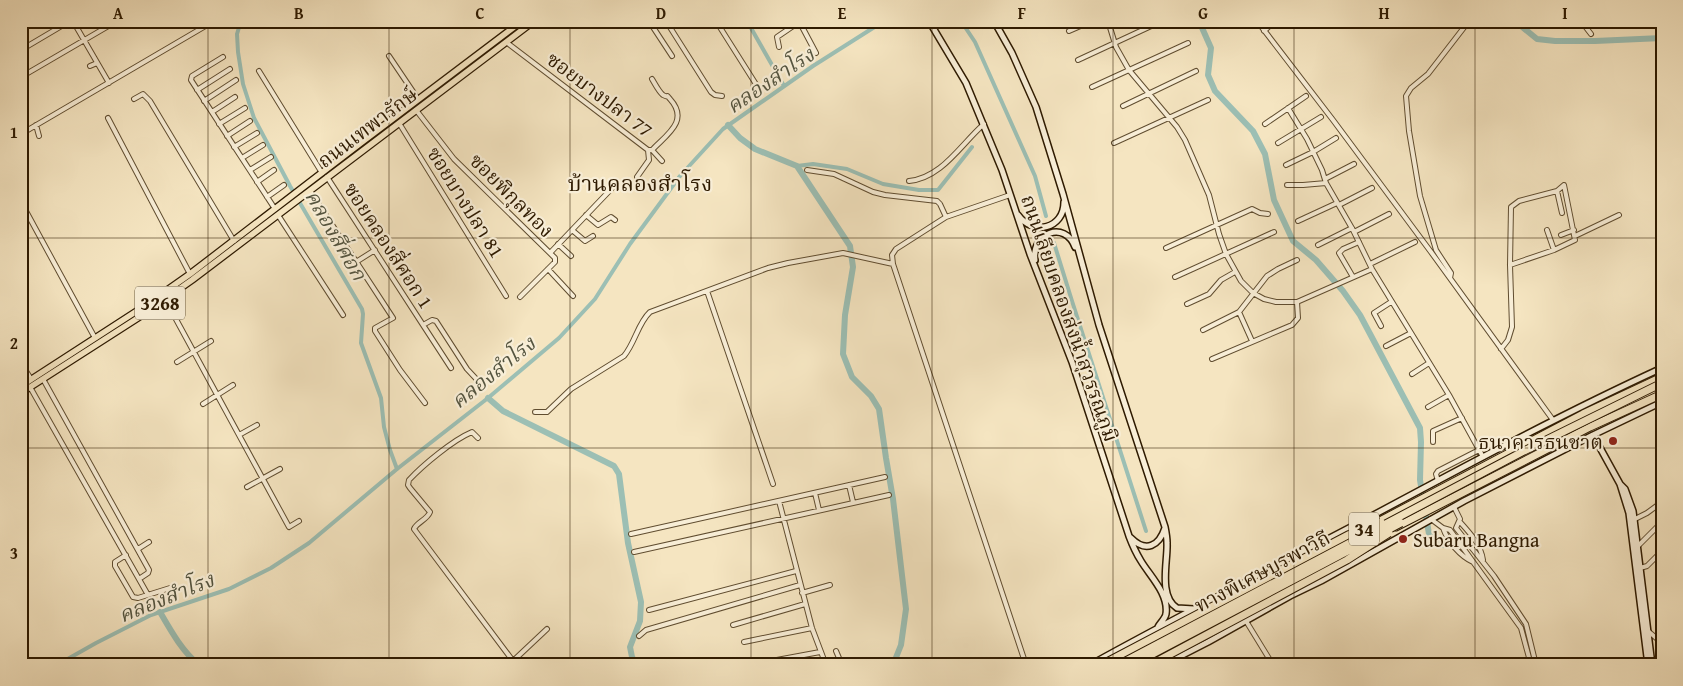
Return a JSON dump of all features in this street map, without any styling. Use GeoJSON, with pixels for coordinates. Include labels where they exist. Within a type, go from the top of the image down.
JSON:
{"type":"FeatureCollection","features":[{"type":"Feature","properties":{"kind":"highway","name":"34"},"geometry":{"type":"LineString","coordinates":[[1105,665],[1160,630],[1394,514],[1583,414],[1662,377]]}},
{"type":"Feature","properties":{"kind":"highway","name":"ทางพิเศษบูรพาวิถี"},"geometry":{"type":"LineString","coordinates":[[1132,665],[1524,451],[1662,383]]}},
{"type":"Feature","properties":{"kind":"highway","name":"ทางพิเศษบูรพาวิถี"},"geometry":{"type":"LineString","coordinates":[[1118,665],[1399,520],[1662,390]]}},
{"type":"Feature","properties":{"kind":"highway","name":"34"},"geometry":{"type":"LineString","coordinates":[[1139,665],[1342,556],[1590,427],[1662,394]]}},
{"type":"Feature","properties":{"kind":"highway"},"geometry":{"type":"LineString","coordinates":[[1101,665],[1348,535],[1399,520]]}},
{"type":"Feature","properties":{"kind":"highway"},"geometry":{"type":"LineString","coordinates":[[1150,665],[1359,553],[1378,541],[1399,520]]}},
{"type":"Feature","properties":{"kind":"highway"},"geometry":{"type":"LineString","coordinates":[[1160,630],[1170,648]]}},
{"type":"Feature","properties":{"kind":"main road","name":"ถนนเทพารักษ์"},"geometry":{"type":"LineString","coordinates":[[21,393],[165,299],[305,191],[418,99],[522,21]]}},
{"type":"Feature","properties":{"kind":"main road","name":"ถนนเทพารักษ์"},"geometry":{"type":"LineString","coordinates":[[324,175],[399,123],[534,21]]}},
{"type":"Feature","properties":{"kind":"main road","name":"ถนนเลียบคลองส่งน้ำสุวรรณภูมิ"},"geometry":{"type":"LineString","coordinates":[[930,22],[966,83],[984,124],[1014,210],[1072,362],[1129,536],[1136,553],[1162,593],[1166,614],[1160,630]]}},
{"type":"Feature","properties":{"kind":"main road","name":"ถนนเลียบคลองส่งน้ำสุวรรณภูมิ"},"geometry":{"type":"LineString","coordinates":[[995,23],[1012,53],[1036,107],[1064,194],[1099,325],[1165,527],[1167,540],[1165,582],[1169,600],[1177,608],[1194,609]]}},
{"type":"Feature","properties":{"kind":"main road"},"geometry":{"type":"LineString","coordinates":[[477,55],[482,60]]}},
{"type":"Feature","properties":{"kind":"main road"},"geometry":{"type":"LineString","coordinates":[[1014,210],[1027,225],[1036,228],[1047,227],[1054,224],[1062,213],[1064,194]]}},
{"type":"Feature","properties":{"kind":"main road","name":"ถนนเทพารักษ์"},"geometry":{"type":"LineString","coordinates":[[21,386],[190,274],[234,240],[277,212]]}},
{"type":"Feature","properties":{"kind":"main road"},"geometry":{"type":"LineString","coordinates":[[1036,268],[1034,254],[1037,244],[1045,235],[1055,232],[1066,235],[1073,242],[1084,270]]}},
{"type":"Feature","properties":{"kind":"main road","name":"34"},"geometry":{"type":"LineString","coordinates":[[1090,665],[1160,630],[1194,609],[1553,420],[1662,368]]}},
{"type":"Feature","properties":{"kind":"main road","name":"34"},"geometry":{"type":"LineString","coordinates":[[1163,665],[1431,519],[1593,434],[1662,402]]}},
{"type":"Feature","properties":{"kind":"main road"},"geometry":{"type":"LineString","coordinates":[[1593,434],[1620,484],[1629,513],[1648,665]]}},
{"type":"Feature","properties":{"kind":"main road"},"geometry":{"type":"LineString","coordinates":[[1620,484],[1625,489],[1634,511],[1652,665]]}},
{"type":"Feature","properties":{"kind":"main road"},"geometry":{"type":"LineString","coordinates":[[1129,536],[1139,544],[1149,546],[1158,542],[1162,537],[1165,527]]}},
{"type":"Feature","properties":{"kind":"main road"},"geometry":{"type":"LineString","coordinates":[[1342,556],[1358,559]]}},
{"type":"Feature","properties":{"kind":"street"},"geometry":{"type":"LineString","coordinates":[[21,50],[71,21],[109,83]]}},
{"type":"Feature","properties":{"kind":"street"},"geometry":{"type":"LineString","coordinates":[[21,77],[117,21]]}},
{"type":"Feature","properties":{"kind":"street"},"geometry":{"type":"LineString","coordinates":[[21,134],[214,21]]}},
{"type":"Feature","properties":{"kind":"street"},"geometry":{"type":"LineString","coordinates":[[649,21],[672,56]]}},
{"type":"Feature","properties":{"kind":"street"},"geometry":{"type":"LineString","coordinates":[[666,21],[711,92],[714,95],[722,96]]}},
{"type":"Feature","properties":{"kind":"street"},"geometry":{"type":"LineString","coordinates":[[716,21],[759,89]]}},
{"type":"Feature","properties":{"kind":"street"},"geometry":{"type":"LineString","coordinates":[[779,48],[777,37],[799,21],[816,53]]}},
{"type":"Feature","properties":{"kind":"street"},"geometry":{"type":"LineString","coordinates":[[995,23],[1002,21]]}},
{"type":"Feature","properties":{"kind":"street"},"geometry":{"type":"LineString","coordinates":[[1069,31],[1092,21]]}},
{"type":"Feature","properties":{"kind":"street"},"geometry":{"type":"LineString","coordinates":[[1108,21],[1115,44],[1129,70],[1181,133],[1186,142],[1209,195],[1226,254],[1235,272],[1253,293],[1264,299],[1276,302],[1297,302],[1372,269]]}},
{"type":"Feature","properties":{"kind":"street"},"geometry":{"type":"LineString","coordinates":[[1078,60],[1162,21]]}},
{"type":"Feature","properties":{"kind":"street"},"geometry":{"type":"LineString","coordinates":[[1256,21],[1333,120],[1553,420]]}},
{"type":"Feature","properties":{"kind":"street"},"geometry":{"type":"LineString","coordinates":[[1264,32],[1275,21]]}},
{"type":"Feature","properties":{"kind":"street"},"geometry":{"type":"LineString","coordinates":[[1450,278],[1451,272],[1436,250],[1420,196],[1409,131],[1406,96],[1411,88],[1428,74],[1469,21]]}},
{"type":"Feature","properties":{"kind":"street"},"geometry":{"type":"LineString","coordinates":[[1581,21],[1592,34]]}},
{"type":"Feature","properties":{"kind":"street","name":"ซอยบางปลา 77"},"geometry":{"type":"LineString","coordinates":[[506,42],[650,150],[676,126],[677,117],[674,104],[668,96],[662,94],[652,79]]}},
{"type":"Feature","properties":{"kind":"street"},"geometry":{"type":"LineString","coordinates":[[1092,87],[1188,43]]}},
{"type":"Feature","properties":{"kind":"street"},"geometry":{"type":"LineString","coordinates":[[389,56],[418,99]]}},
{"type":"Feature","properties":{"kind":"street"},"geometry":{"type":"LineString","coordinates":[[223,57],[192,76],[191,80],[343,316]]}},
{"type":"Feature","properties":{"kind":"street"},"geometry":{"type":"LineString","coordinates":[[90,66],[97,63]]}},
{"type":"Feature","properties":{"kind":"street"},"geometry":{"type":"LineString","coordinates":[[197,90],[230,68]]}},
{"type":"Feature","properties":{"kind":"street","name":"ซอยคลองสี่ศอก 1"},"geometry":{"type":"LineString","coordinates":[[259,71],[324,175],[423,325],[432,320],[436,321],[467,369],[481,384]]}},
{"type":"Feature","properties":{"kind":"street"},"geometry":{"type":"LineString","coordinates":[[1123,106],[1196,71]]}},
{"type":"Feature","properties":{"kind":"street"},"geometry":{"type":"LineString","coordinates":[[204,101],[236,80]]}},
{"type":"Feature","properties":{"kind":"street"},"geometry":{"type":"LineString","coordinates":[[134,99],[143,94],[150,101],[234,240]]}},
{"type":"Feature","properties":{"kind":"street"},"geometry":{"type":"LineString","coordinates":[[1265,124],[1306,96]]}},
{"type":"Feature","properties":{"kind":"street"},"geometry":{"type":"LineString","coordinates":[[212,112],[235,97]]}},
{"type":"Feature","properties":{"kind":"street"},"geometry":{"type":"LineString","coordinates":[[1114,143],[1208,100]]}},
{"type":"Feature","properties":{"kind":"street"},"geometry":{"type":"LineString","coordinates":[[219,124],[245,108]]}},
{"type":"Feature","properties":{"kind":"street"},"geometry":{"type":"LineString","coordinates":[[1288,108],[1314,152],[1325,181],[1353,230],[1372,269],[1449,395],[1483,457]]}},
{"type":"Feature","properties":{"kind":"street","name":"ซอยพิกุลทอง"},"geometry":{"type":"LineString","coordinates":[[416,110],[454,159],[556,260],[520,296]]}},
{"type":"Feature","properties":{"kind":"street"},"geometry":{"type":"LineString","coordinates":[[1278,143],[1321,117]]}},
{"type":"Feature","properties":{"kind":"street"},"geometry":{"type":"LineString","coordinates":[[108,118],[190,274]]}},
{"type":"Feature","properties":{"kind":"street"},"geometry":{"type":"LineString","coordinates":[[227,136],[250,121]]}},
{"type":"Feature","properties":{"kind":"street","name":"ซอยบางปลา 81"},"geometry":{"type":"LineString","coordinates":[[399,123],[506,296]]}},
{"type":"Feature","properties":{"kind":"street"},"geometry":{"type":"LineString","coordinates":[[909,181],[921,180],[931,174],[947,161],[984,124]]}},
{"type":"Feature","properties":{"kind":"street"},"geometry":{"type":"LineString","coordinates":[[36,125],[39,136]]}},
{"type":"Feature","properties":{"kind":"street"},"geometry":{"type":"LineString","coordinates":[[234,147],[257,133]]}},
{"type":"Feature","properties":{"kind":"street"},"geometry":{"type":"LineString","coordinates":[[1286,165],[1314,152],[1336,138]]}},
{"type":"Feature","properties":{"kind":"street"},"geometry":{"type":"LineString","coordinates":[[242,158],[264,145]]}},
{"type":"Feature","properties":{"kind":"street"},"geometry":{"type":"LineString","coordinates":[[650,150],[662,161]]}},
{"type":"Feature","properties":{"kind":"street"},"geometry":{"type":"LineString","coordinates":[[641,183],[637,177],[649,160],[650,150]]}},
{"type":"Feature","properties":{"kind":"street"},"geometry":{"type":"LineString","coordinates":[[250,170],[270,157]]}},
{"type":"Feature","properties":{"kind":"street"},"geometry":{"type":"LineString","coordinates":[[1287,184],[1303,185],[1325,181],[1354,164]]}},
{"type":"Feature","properties":{"kind":"street"},"geometry":{"type":"LineString","coordinates":[[257,182],[274,170]]}},
{"type":"Feature","properties":{"kind":"street"},"geometry":{"type":"LineString","coordinates":[[807,170],[834,174],[885,196],[937,201],[946,217]]}},
{"type":"Feature","properties":{"kind":"street"},"geometry":{"type":"LineString","coordinates":[[550,253],[616,184]]}},
{"type":"Feature","properties":{"kind":"street"},"geometry":{"type":"LineString","coordinates":[[1501,349],[1508,340],[1512,327],[1510,265],[1512,208],[1519,201],[1557,191],[1564,185],[1574,230],[1574,241],[1510,265]]}},
{"type":"Feature","properties":{"kind":"street"},"geometry":{"type":"LineString","coordinates":[[267,197],[284,186]]}},
{"type":"Feature","properties":{"kind":"street"},"geometry":{"type":"LineString","coordinates":[[1298,221],[1372,188]]}},
{"type":"Feature","properties":{"kind":"street"},"geometry":{"type":"LineString","coordinates":[[305,191],[393,318],[376,328],[375,331],[400,370],[425,403]]}},
{"type":"Feature","properties":{"kind":"street"},"geometry":{"type":"LineString","coordinates":[[1557,191],[1562,214]]}},
{"type":"Feature","properties":{"kind":"street"},"geometry":{"type":"LineString","coordinates":[[1010,195],[946,217],[896,248],[892,255],[893,264],[1026,665]]}},
{"type":"Feature","properties":{"kind":"street"},"geometry":{"type":"LineString","coordinates":[[21,202],[95,338]]}},
{"type":"Feature","properties":{"kind":"street"},"geometry":{"type":"LineString","coordinates":[[1166,248],[1252,209],[1268,214]]}},
{"type":"Feature","properties":{"kind":"street"},"geometry":{"type":"LineString","coordinates":[[1318,244],[1389,214]]}},
{"type":"Feature","properties":{"kind":"street"},"geometry":{"type":"LineString","coordinates":[[586,215],[598,225],[611,217],[615,220]]}},
{"type":"Feature","properties":{"kind":"street"},"geometry":{"type":"LineString","coordinates":[[1575,236],[1618,215]]}},
{"type":"Feature","properties":{"kind":"street"},"geometry":{"type":"LineString","coordinates":[[572,230],[585,241],[593,236]]}},
{"type":"Feature","properties":{"kind":"street"},"geometry":{"type":"LineString","coordinates":[[1547,230],[1554,250]]}},
{"type":"Feature","properties":{"kind":"street"},"geometry":{"type":"LineString","coordinates":[[1561,235],[1574,230]]}},
{"type":"Feature","properties":{"kind":"street"},"geometry":{"type":"LineString","coordinates":[[1175,276],[1274,232]]}},
{"type":"Feature","properties":{"kind":"street"},"geometry":{"type":"LineString","coordinates":[[1353,277],[1339,253],[1343,249],[1359,242]]}},
{"type":"Feature","properties":{"kind":"street"},"geometry":{"type":"LineString","coordinates":[[1370,264],[1415,242]]}},
{"type":"Feature","properties":{"kind":"street"},"geometry":{"type":"LineString","coordinates":[[558,244],[571,256]]}},
{"type":"Feature","properties":{"kind":"street"},"geometry":{"type":"LineString","coordinates":[[356,262],[375,250]]}},
{"type":"Feature","properties":{"kind":"street"},"geometry":{"type":"LineString","coordinates":[[535,412],[547,412],[571,389],[624,356],[650,312],[768,268],[843,253],[893,264]]}},
{"type":"Feature","properties":{"kind":"street"},"geometry":{"type":"LineString","coordinates":[[1203,330],[1239,312],[1272,272],[1297,260]]}},
{"type":"Feature","properties":{"kind":"street"},"geometry":{"type":"LineString","coordinates":[[548,269],[573,296]]}},
{"type":"Feature","properties":{"kind":"street"},"geometry":{"type":"LineString","coordinates":[[1187,304],[1209,294],[1220,280],[1235,272]]}},
{"type":"Feature","properties":{"kind":"street"},"geometry":{"type":"LineString","coordinates":[[707,292],[773,484]]}},
{"type":"Feature","properties":{"kind":"street"},"geometry":{"type":"LineString","coordinates":[[165,299],[289,527],[299,521]]}},
{"type":"Feature","properties":{"kind":"street"},"geometry":{"type":"LineString","coordinates":[[1212,359],[1294,323],[1298,318],[1297,302]]}},
{"type":"Feature","properties":{"kind":"street"},"geometry":{"type":"LineString","coordinates":[[1381,326],[1374,313],[1391,302]]}},
{"type":"Feature","properties":{"kind":"street"},"geometry":{"type":"LineString","coordinates":[[1239,312],[1252,341]]}},
{"type":"Feature","properties":{"kind":"street"},"geometry":{"type":"LineString","coordinates":[[423,325],[451,368]]}},
{"type":"Feature","properties":{"kind":"street"},"geometry":{"type":"LineString","coordinates":[[1386,346],[1411,333]]}},
{"type":"Feature","properties":{"kind":"street"},"geometry":{"type":"LineString","coordinates":[[177,362],[211,341]]}},
{"type":"Feature","properties":{"kind":"street"},"geometry":{"type":"LineString","coordinates":[[21,363],[31,380]]}},
{"type":"Feature","properties":{"kind":"street"},"geometry":{"type":"LineString","coordinates":[[1412,374],[1430,363]]}},
{"type":"Feature","properties":{"kind":"street"},"geometry":{"type":"LineString","coordinates":[[42,379],[150,570],[139,579]]}},
{"type":"Feature","properties":{"kind":"street"},"geometry":{"type":"LineString","coordinates":[[203,404],[233,385]]}},
{"type":"Feature","properties":{"kind":"street"},"geometry":{"type":"LineString","coordinates":[[30,387],[148,595]]}},
{"type":"Feature","properties":{"kind":"street"},"geometry":{"type":"LineString","coordinates":[[1428,407],[1449,395]]}},
{"type":"Feature","properties":{"kind":"street"},"geometry":{"type":"LineString","coordinates":[[1433,442],[1433,431],[1462,418]]}},
{"type":"Feature","properties":{"kind":"street"},"geometry":{"type":"LineString","coordinates":[[239,435],[257,426]]}},
{"type":"Feature","properties":{"kind":"street"},"geometry":{"type":"LineString","coordinates":[[478,438],[472,432],[464,436],[435,457],[409,480],[408,485],[430,512],[414,529],[515,663],[547,629]]}},
{"type":"Feature","properties":{"kind":"street"},"geometry":{"type":"LineString","coordinates":[[1438,481],[1436,474],[1438,471],[1479,450]]}},
{"type":"Feature","properties":{"kind":"street"},"geometry":{"type":"LineString","coordinates":[[247,487],[280,469]]}},
{"type":"Feature","properties":{"kind":"street"},"geometry":{"type":"LineString","coordinates":[[631,534],[885,477]]}},
{"type":"Feature","properties":{"kind":"street"},"geometry":{"type":"LineString","coordinates":[[849,486],[853,502]]}},
{"type":"Feature","properties":{"kind":"street"},"geometry":{"type":"LineString","coordinates":[[815,493],[819,510]]}},
{"type":"Feature","properties":{"kind":"street"},"geometry":{"type":"LineString","coordinates":[[634,552],[889,495]]}},
{"type":"Feature","properties":{"kind":"street"},"geometry":{"type":"LineString","coordinates":[[779,501],[805,604],[826,665]]}},
{"type":"Feature","properties":{"kind":"street"},"geometry":{"type":"LineString","coordinates":[[1635,519],[1662,502]]}},
{"type":"Feature","properties":{"kind":"street"},"geometry":{"type":"LineString","coordinates":[[1454,507],[1460,522],[1475,540],[1482,554],[1483,561]]}},
{"type":"Feature","properties":{"kind":"street"},"geometry":{"type":"LineString","coordinates":[[1431,519],[1443,528],[1450,530],[1456,528],[1460,522]]}},
{"type":"Feature","properties":{"kind":"street"},"geometry":{"type":"LineString","coordinates":[[1637,547],[1662,522]]}},
{"type":"Feature","properties":{"kind":"street"},"geometry":{"type":"LineString","coordinates":[[1443,528],[1450,542],[1468,560],[1476,563]]}},
{"type":"Feature","properties":{"kind":"street"},"geometry":{"type":"LineString","coordinates":[[1456,528],[1483,561],[1526,624],[1536,665]]}},
{"type":"Feature","properties":{"kind":"street"},"geometry":{"type":"LineString","coordinates":[[1450,530],[1476,563],[1521,628],[1530,665]]}},
{"type":"Feature","properties":{"kind":"street"},"geometry":{"type":"LineString","coordinates":[[138,549],[150,542]]}},
{"type":"Feature","properties":{"kind":"street"},"geometry":{"type":"LineString","coordinates":[[1640,568],[1647,566],[1662,551]]}},
{"type":"Feature","properties":{"kind":"street"},"geometry":{"type":"LineString","coordinates":[[126,555],[115,562],[115,566],[133,596],[138,598],[170,588]]}},
{"type":"Feature","properties":{"kind":"street"},"geometry":{"type":"LineString","coordinates":[[649,610],[796,571]]}},
{"type":"Feature","properties":{"kind":"street"},"geometry":{"type":"LineString","coordinates":[[639,636],[646,630],[800,585]]}},
{"type":"Feature","properties":{"kind":"street"},"geometry":{"type":"LineString","coordinates":[[802,593],[830,585]]}},
{"type":"Feature","properties":{"kind":"street"},"geometry":{"type":"LineString","coordinates":[[734,625],[805,604]]}},
{"type":"Feature","properties":{"kind":"street"},"geometry":{"type":"LineString","coordinates":[[1508,609],[1514,605]]}},
{"type":"Feature","properties":{"kind":"street"},"geometry":{"type":"LineString","coordinates":[[1246,621],[1273,665]]}},
{"type":"Feature","properties":{"kind":"street"},"geometry":{"type":"LineString","coordinates":[[744,642],[812,628]]}},
{"type":"Feature","properties":{"kind":"street"},"geometry":{"type":"LineString","coordinates":[[1648,630],[1662,643]]}},
{"type":"Feature","properties":{"kind":"street"},"geometry":{"type":"LineString","coordinates":[[836,651],[842,665]]}},
{"type":"Feature","properties":{"kind":"street"},"geometry":{"type":"LineString","coordinates":[[766,662],[820,652]]}},
{"type":"Feature","properties":{"kind":"waterway","name":"คลองสี่ศอก"},"geometry":{"type":"LineString","coordinates":[[241,21],[237,34],[238,52],[243,84],[254,118],[290,186],[362,309],[361,343],[381,398],[384,427],[397,469]]}},
{"type":"Feature","properties":{"kind":"waterway"},"geometry":{"type":"LineString","coordinates":[[747,21],[784,86]]}},
{"type":"Feature","properties":{"kind":"waterway","name":"คลองสำโรง"},"geometry":{"type":"LineString","coordinates":[[57,665],[151,615],[229,589],[271,568],[309,543],[559,338],[595,299],[630,244],[680,176],[723,129],[813,66],[884,21]]}},
{"type":"Feature","properties":{"kind":"waterway"},"geometry":{"type":"LineString","coordinates":[[961,21],[975,42],[1035,176],[1046,216]]}},
{"type":"Feature","properties":{"kind":"waterway"},"geometry":{"type":"LineString","coordinates":[[1199,21],[1211,48],[1208,75],[1215,91],[1253,131],[1265,154],[1274,200],[1293,241],[1316,260],[1343,291],[1360,315],[1420,428],[1420,480],[1429,534],[1443,545]]}},
{"type":"Feature","properties":{"kind":"waterway"},"geometry":{"type":"LineString","coordinates":[[1515,21],[1537,39],[1595,41],[1662,38]]}},
{"type":"Feature","properties":{"kind":"waterway"},"geometry":{"type":"LineString","coordinates":[[728,125],[740,138],[755,149],[797,166],[850,246],[853,267],[845,315],[843,354],[852,377],[871,396],[879,409],[893,499],[906,609],[901,645],[893,665]]}},
{"type":"Feature","properties":{"kind":"waterway"},"geometry":{"type":"LineString","coordinates":[[797,166],[813,164],[847,169],[883,184],[919,190],[938,190],[972,147]]}},
{"type":"Feature","properties":{"kind":"waterway"},"geometry":{"type":"LineString","coordinates":[[1054,243],[1146,531]]}},
{"type":"Feature","properties":{"kind":"waterway"},"geometry":{"type":"LineString","coordinates":[[488,398],[503,411],[614,466],[619,474],[628,543],[641,602],[640,621],[630,647],[632,657],[637,665]]}},
{"type":"Feature","properties":{"kind":"waterway"},"geometry":{"type":"LineString","coordinates":[[160,612],[182,647],[199,665]]}},
{"type":"Feature","properties":{"kind":"place","name":"ธนาคารธนชาต"},"geometry":{"type":"Point","coordinates":[1613,441]}},
{"type":"Feature","properties":{"kind":"place","name":"Subaru Bangna"},"geometry":{"type":"Point","coordinates":[1403,539]}},
{"type":"Feature","properties":{"kind":"district","name":"บ้านคลองสำโรง"},"geometry":{"type":"Point","coordinates":[640,183]}}]}
